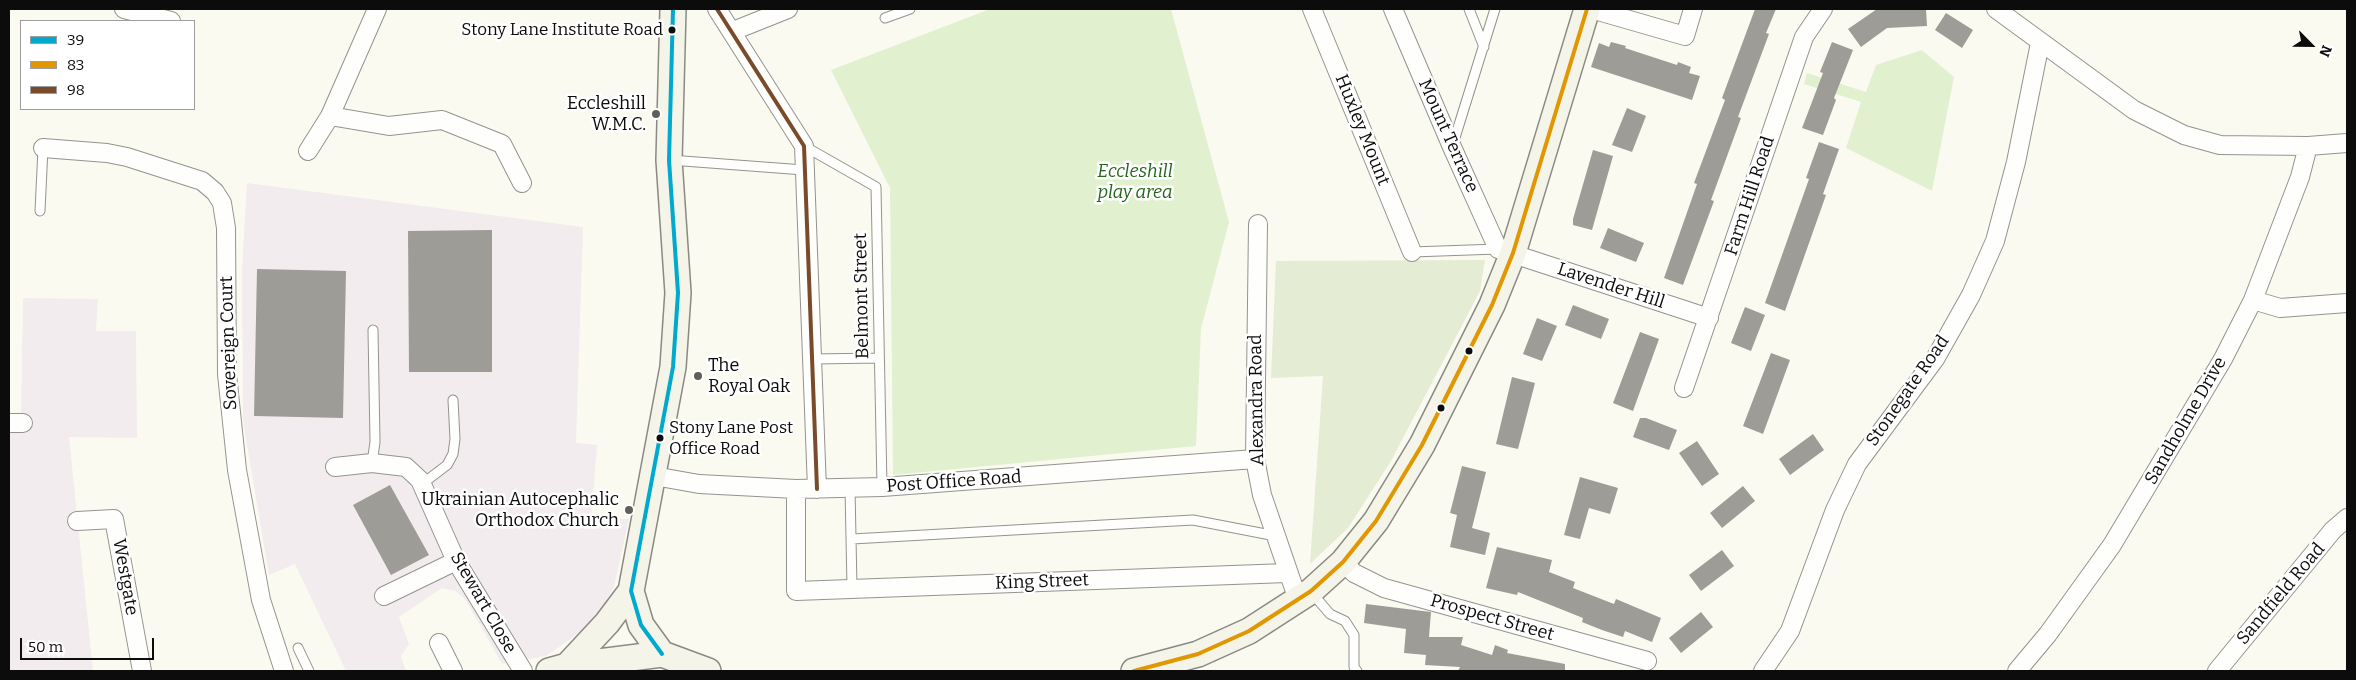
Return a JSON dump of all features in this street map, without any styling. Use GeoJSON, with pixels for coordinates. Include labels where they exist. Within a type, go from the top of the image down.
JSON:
{"type":"FeatureCollection","features":[{"type":"Feature","properties":{"kind":"street"},"geometry":{"type":"LineString","coordinates":[[124,9],[167,20]]}},
{"type":"Feature","properties":{"kind":"street"},"geometry":{"type":"LineString","coordinates":[[308,151],[330,116],[377,9]]}},
{"type":"Feature","properties":{"kind":"street"},"geometry":{"type":"LineString","coordinates":[[558,669],[607,624],[631,591],[673,367],[678,293],[669,160],[673,9]]}},
{"type":"Feature","properties":{"kind":"street"},"geometry":{"type":"LineString","coordinates":[[717,9],[733,31],[804,146],[817,489]]}},
{"type":"Feature","properties":{"kind":"street"},"geometry":{"type":"LineString","coordinates":[[733,31],[788,9]]}},
{"type":"Feature","properties":{"kind":"street","name":"Huxley Mount"},"geometry":{"type":"LineString","coordinates":[[1312,9],[1412,252]]}},
{"type":"Feature","properties":{"kind":"street","name":"Mount Terrace"},"geometry":{"type":"LineString","coordinates":[[1393,9],[1452,147],[1506,251]]}},
{"type":"Feature","properties":{"kind":"street"},"geometry":{"type":"LineString","coordinates":[[1134,671],[1202,663],[1304,596],[1343,562],[1376,521],[1422,444],[1492,305],[1506,251],[1587,9]]}},
{"type":"Feature","properties":{"kind":"street"},"geometry":{"type":"LineString","coordinates":[[1591,9],[1685,36],[1694,9]]}},
{"type":"Feature","properties":{"kind":"street","name":"Farm Hill Road"},"geometry":{"type":"LineString","coordinates":[[1684,388],[1804,37],[1823,9]]}},
{"type":"Feature","properties":{"kind":"street"},"geometry":{"type":"LineString","coordinates":[[1996,9],[2134,110],[2184,135],[2220,145],[2308,146],[2347,143]]}},
{"type":"Feature","properties":{"kind":"street","name":"Stonegate Road"},"geometry":{"type":"LineString","coordinates":[[1763,671],[1790,631],[1835,510],[1857,464],[1935,359],[1975,286],[1995,241],[2014,171],[2040,43]]}},
{"type":"Feature","properties":{"kind":"street"},"geometry":{"type":"LineString","coordinates":[[330,116],[389,126],[442,120],[502,144],[522,183]]}},
{"type":"Feature","properties":{"kind":"street","name":"Sandholme Drive"},"geometry":{"type":"LineString","coordinates":[[2017,671],[2048,634],[2112,545],[2223,359],[2253,300],[2300,177],[2308,146]]}},
{"type":"Feature","properties":{"kind":"street","name":"Sovereign Court"},"geometry":{"type":"LineString","coordinates":[[43,148],[107,153],[127,157],[202,181],[215,192],[222,203],[226,228],[227,374],[237,470],[260,600],[284,671]]}},
{"type":"Feature","properties":{"kind":"street","name":"Alexandra Road"},"geometry":{"type":"LineString","coordinates":[[1258,224],[1254,459],[1262,495],[1288,573],[1304,596]]}},
{"type":"Feature","properties":{"kind":"street","name":"Lavender Hill"},"geometry":{"type":"LineString","coordinates":[[1506,251],[1709,318]]}},
{"type":"Feature","properties":{"kind":"street"},"geometry":{"type":"LineString","coordinates":[[2253,300],[2280,308],[2347,303]]}},
{"type":"Feature","properties":{"kind":"street","name":"Post Office Road"},"geometry":{"type":"LineString","coordinates":[[654,476],[699,484],[817,489],[882,487],[1254,459]]}},
{"type":"Feature","properties":{"kind":"street"},"geometry":{"type":"LineString","coordinates":[[335,467],[372,463],[406,467],[420,480]]}},
{"type":"Feature","properties":{"kind":"street","name":"Stewart Close"},"geometry":{"type":"LineString","coordinates":[[420,480],[456,561],[523,671]]}},
{"type":"Feature","properties":{"kind":"street","name":"King Street"},"geometry":{"type":"LineString","coordinates":[[796,489],[796,591],[1288,573]]}},
{"type":"Feature","properties":{"kind":"street","name":"Sandfield Road"},"geometry":{"type":"LineString","coordinates":[[2217,671],[2333,530],[2347,518]]}},
{"type":"Feature","properties":{"kind":"street","name":"Westgate"},"geometry":{"type":"LineString","coordinates":[[77,521],[114,519],[142,671]]}},
{"type":"Feature","properties":{"kind":"street"},"geometry":{"type":"LineString","coordinates":[[384,596],[456,561]]}},
{"type":"Feature","properties":{"kind":"street","name":"Prospect Street"},"geometry":{"type":"LineString","coordinates":[[1343,562],[1354,572],[1384,588],[1647,661]]}},
{"type":"Feature","properties":{"kind":"street"},"geometry":{"type":"LineString","coordinates":[[631,591],[641,625],[662,654]]}},
{"type":"Feature","properties":{"kind":"street"},"geometry":{"type":"LineString","coordinates":[[439,643],[453,671]]}},
{"type":"Feature","properties":{"kind":"street"},"geometry":{"type":"LineString","coordinates":[[558,669],[662,654],[708,671]]}},
{"type":"Feature","properties":{"kind":"lane"},"geometry":{"type":"LineString","coordinates":[[886,18],[910,9]]}},
{"type":"Feature","properties":{"kind":"lane"},"geometry":{"type":"LineString","coordinates":[[1469,9],[1484,47]]}},
{"type":"Feature","properties":{"kind":"lane"},"geometry":{"type":"LineString","coordinates":[[1452,147],[1495,9]]}},
{"type":"Feature","properties":{"kind":"lane","name":"Belmont Street"},"geometry":{"type":"LineString","coordinates":[[804,146],[876,187],[882,487]]}},
{"type":"Feature","properties":{"kind":"lane"},"geometry":{"type":"LineString","coordinates":[[40,211],[43,148]]}},
{"type":"Feature","properties":{"kind":"lane"},"geometry":{"type":"LineString","coordinates":[[669,160],[804,170]]}},
{"type":"Feature","properties":{"kind":"lane"},"geometry":{"type":"LineString","coordinates":[[1412,252],[1506,251]]}},
{"type":"Feature","properties":{"kind":"lane"},"geometry":{"type":"LineString","coordinates":[[372,463],[375,442],[373,330]]}},
{"type":"Feature","properties":{"kind":"lane"},"geometry":{"type":"LineString","coordinates":[[813,359],[879,358]]}},
{"type":"Feature","properties":{"kind":"lane"},"geometry":{"type":"LineString","coordinates":[[420,480],[426,481],[447,465],[453,454],[455,440],[453,400]]}},
{"type":"Feature","properties":{"kind":"lane"},"geometry":{"type":"LineString","coordinates":[[850,488],[852,588]]}},
{"type":"Feature","properties":{"kind":"lane"},"geometry":{"type":"LineString","coordinates":[[852,539],[1194,520],[1276,536]]}},
{"type":"Feature","properties":{"kind":"lane"},"geometry":{"type":"LineString","coordinates":[[1304,596],[1330,614],[1345,621],[1354,635],[1354,667],[1357,671]]}},
{"type":"Feature","properties":{"kind":"lane"},"geometry":{"type":"LineString","coordinates":[[298,648],[309,671]]}},
{"type":"Feature","properties":{"kind":"shaded area"},"geometry":{"type":"Polygon","coordinates":[[[247,183],[583,227],[576,443],[597,445],[591,518],[629,519],[614,587],[599,614],[582,631],[546,656],[502,664],[465,599],[455,591],[442,588],[399,617],[409,644],[401,656],[406,671],[346,671],[295,564],[269,575],[243,421],[242,269],[247,183]]]}},
{"type":"Feature","properties":{"kind":"shaded area"},"geometry":{"type":"Polygon","coordinates":[[[23,298],[98,299],[96,331],[136,331],[137,438],[69,437],[93,671],[9,671],[9,415],[21,415],[23,298]]]}},
{"type":"Feature","properties":{"kind":"green space","name":"Eccleshill play area"},"geometry":{"type":"Polygon","coordinates":[[[990,9],[1171,9],[1229,222],[1201,329],[1196,446],[893,475],[890,188],[831,70],[990,9]]]}},
{"type":"Feature","properties":{"kind":"green space"},"geometry":{"type":"Polygon","coordinates":[[[1922,50],[1954,77],[1932,191],[1846,148],[1861,102],[1804,84],[1807,73],[1866,92],[1876,65],[1922,50]]]}},
{"type":"Feature","properties":{"kind":"green space"},"geometry":{"type":"Polygon","coordinates":[[[1485,260],[1480,291],[1391,461],[1348,528],[1310,564],[1323,376],[1271,378],[1276,261],[1485,260]]]}},
{"type":"Feature","properties":{"kind":"building"},"geometry":{"type":"Polygon","coordinates":[[[1755,9],[1776,9],[1766,33],[1769,34],[1738,117],[1741,118],[1711,200],[1714,201],[1683,285],[1664,278],[1697,184],[1694,183],[1725,100],[1722,98],[1755,9]]]}},
{"type":"Feature","properties":{"kind":"building"},"geometry":{"type":"Polygon","coordinates":[[[1877,9],[1926,9],[1927,26],[1887,28],[1861,47],[1848,29],[1877,9]]]}},
{"type":"Feature","properties":{"kind":"building"},"geometry":{"type":"Polygon","coordinates":[[[1946,13],[1973,30],[1962,48],[1935,30],[1946,13]]]}},
{"type":"Feature","properties":{"kind":"building"},"geometry":{"type":"Polygon","coordinates":[[[1611,42],[1677,65],[1678,62],[1691,67],[1689,73],[1700,76],[1692,100],[1591,67],[1599,43],[1609,47],[1611,42]]]}},
{"type":"Feature","properties":{"kind":"building"},"geometry":{"type":"Polygon","coordinates":[[[1832,42],[1853,50],[1834,98],[1836,100],[1823,135],[1802,128],[1823,73],[1820,72],[1832,42]]]}},
{"type":"Feature","properties":{"kind":"building"},"geometry":{"type":"Polygon","coordinates":[[[1627,108],[1646,116],[1632,152],[1612,145],[1627,108]]]}},
{"type":"Feature","properties":{"kind":"building"},"geometry":{"type":"Polygon","coordinates":[[[1819,142],[1839,149],[1823,194],[1826,195],[1785,311],[1765,303],[1809,179],[1806,178],[1819,142]]]}},
{"type":"Feature","properties":{"kind":"building"},"geometry":{"type":"Polygon","coordinates":[[[1593,150],[1613,156],[1592,230],[1573,225],[1573,219],[1593,150]]]}},
{"type":"Feature","properties":{"kind":"building"},"geometry":{"type":"Polygon","coordinates":[[[1608,228],[1644,243],[1636,262],[1600,248],[1608,228]]]}},
{"type":"Feature","properties":{"kind":"building"},"geometry":{"type":"Polygon","coordinates":[[[492,230],[492,372],[409,372],[408,231],[492,230]]]}},
{"type":"Feature","properties":{"kind":"building"},"geometry":{"type":"Polygon","coordinates":[[[257,269],[346,271],[343,418],[254,416],[257,269]]]}},
{"type":"Feature","properties":{"kind":"building"},"geometry":{"type":"Polygon","coordinates":[[[1573,305],[1609,319],[1601,339],[1565,325],[1573,305]]]}},
{"type":"Feature","properties":{"kind":"building"},"geometry":{"type":"Polygon","coordinates":[[[1745,307],[1765,315],[1751,351],[1731,343],[1745,307]]]}},
{"type":"Feature","properties":{"kind":"building"},"geometry":{"type":"Polygon","coordinates":[[[1537,318],[1557,326],[1542,361],[1523,354],[1537,318]]]}},
{"type":"Feature","properties":{"kind":"building"},"geometry":{"type":"Polygon","coordinates":[[[1640,332],[1659,339],[1633,411],[1613,403],[1640,332]]]}},
{"type":"Feature","properties":{"kind":"building"},"geometry":{"type":"Polygon","coordinates":[[[1771,353],[1790,360],[1763,434],[1743,426],[1771,353]]]}},
{"type":"Feature","properties":{"kind":"building"},"geometry":{"type":"Polygon","coordinates":[[[1512,377],[1535,383],[1518,449],[1496,444],[1512,377]]]}},
{"type":"Feature","properties":{"kind":"building"},"geometry":{"type":"Polygon","coordinates":[[[1640,418],[1646,418],[1677,430],[1669,450],[1633,437],[1640,418]]]}},
{"type":"Feature","properties":{"kind":"building"},"geometry":{"type":"Polygon","coordinates":[[[1813,434],[1824,450],[1790,475],[1779,459],[1813,434]]]}},
{"type":"Feature","properties":{"kind":"building"},"geometry":{"type":"Polygon","coordinates":[[[1697,441],[1719,474],[1702,486],[1679,453],[1697,441]]]}},
{"type":"Feature","properties":{"kind":"building"},"geometry":{"type":"Polygon","coordinates":[[[1462,466],[1486,472],[1472,528],[1490,533],[1485,555],[1450,547],[1457,515],[1450,513],[1462,466]]]}},
{"type":"Feature","properties":{"kind":"building"},"geometry":{"type":"Polygon","coordinates":[[[1580,477],[1618,488],[1610,514],[1589,508],[1580,539],[1564,535],[1580,477]]]}},
{"type":"Feature","properties":{"kind":"building"},"geometry":{"type":"Polygon","coordinates":[[[390,485],[429,555],[391,575],[353,505],[390,485]]]}},
{"type":"Feature","properties":{"kind":"building"},"geometry":{"type":"Polygon","coordinates":[[[1743,486],[1755,501],[1722,528],[1710,513],[1743,486]]]}},
{"type":"Feature","properties":{"kind":"building"},"geometry":{"type":"Polygon","coordinates":[[[1497,547],[1552,560],[1549,572],[1575,582],[1573,588],[1614,604],[1616,599],[1661,618],[1652,642],[1625,631],[1623,637],[1602,630],[1582,622],[1583,618],[1518,592],[1517,595],[1486,588],[1497,547]]]}},
{"type":"Feature","properties":{"kind":"building"},"geometry":{"type":"Polygon","coordinates":[[[1722,550],[1734,566],[1701,591],[1689,575],[1722,550]]]}},
{"type":"Feature","properties":{"kind":"building"},"geometry":{"type":"Polygon","coordinates":[[[1366,604],[1431,612],[1429,637],[1463,637],[1461,645],[1492,655],[1495,645],[1508,650],[1507,653],[1565,664],[1565,671],[1458,671],[1460,667],[1425,665],[1426,655],[1404,653],[1406,629],[1364,623],[1366,604]]]}},
{"type":"Feature","properties":{"kind":"building"},"geometry":{"type":"Polygon","coordinates":[[[1701,612],[1713,627],[1681,653],[1669,638],[1701,612]]]}},
{"type":"Feature","properties":{"kind":"transit line","name":"39"},"geometry":{"type":"LineString","coordinates":[[662,654],[641,625],[631,591],[673,367],[678,293],[669,160],[673,9]]}},
{"type":"Feature","properties":{"kind":"transit line","name":"98"},"geometry":{"type":"LineString","coordinates":[[717,9],[804,146],[817,489]]}},
{"type":"Feature","properties":{"kind":"transit line","name":"83"},"geometry":{"type":"LineString","coordinates":[[1134,671],[1198,654],[1249,631],[1311,591],[1343,562],[1376,521],[1422,445],[1492,305],[1513,253],[1587,9]]}},
{"type":"Feature","properties":{"kind":"place","name":"Stony Lane Institute Road"},"geometry":{"type":"Point","coordinates":[672,30]}},
{"type":"Feature","properties":{"kind":"place","name":"Eccleshill W.M.C."},"geometry":{"type":"Point","coordinates":[656,114]}},
{"type":"Feature","properties":{"kind":"place","name":"The Royal Oak"},"geometry":{"type":"Point","coordinates":[698,376]}},
{"type":"Feature","properties":{"kind":"place","name":"Stony Lane Post Office Road"},"geometry":{"type":"Point","coordinates":[660,438]}},
{"type":"Feature","properties":{"kind":"place","name":"Ukrainian Autocephalic Orthodox Church"},"geometry":{"type":"Point","coordinates":[629,510]}}]}
